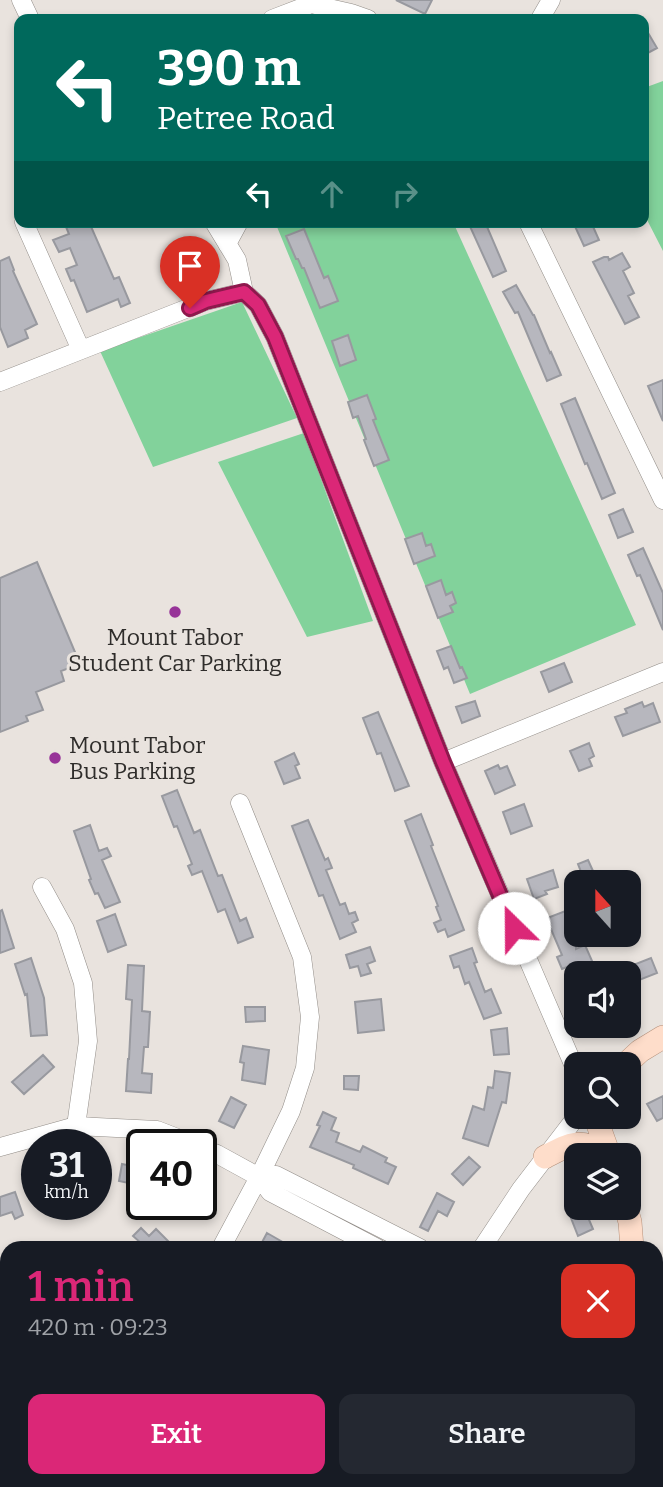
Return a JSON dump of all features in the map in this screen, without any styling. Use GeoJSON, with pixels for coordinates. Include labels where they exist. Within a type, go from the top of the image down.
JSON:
{"type":"FeatureCollection","features":[{"type":"Feature","properties":{"kind":"main road"},"geometry":{"type":"LineString","coordinates":[[639,1052],[663,1037]]}},
{"type":"Feature","properties":{"kind":"main road"},"geometry":{"type":"LineString","coordinates":[[545,1157],[564,1147]]}},
{"type":"Feature","properties":{"kind":"main road"},"geometry":{"type":"LineString","coordinates":[[629,1220],[631,1241]]}},
{"type":"Feature","properties":{"kind":"street"},"geometry":{"type":"LineString","coordinates":[[285,14],[311,4],[354,14]]}},
{"type":"Feature","properties":{"kind":"street"},"geometry":{"type":"LineString","coordinates":[[27,228],[82,350]]}},
{"type":"Feature","properties":{"kind":"street"},"geometry":{"type":"LineString","coordinates":[[218,228],[237,260],[244,292],[258,305],[275,337],[443,762],[568,1052]]}},
{"type":"Feature","properties":{"kind":"street"},"geometry":{"type":"LineString","coordinates":[[227,244],[236,228]]}},
{"type":"Feature","properties":{"kind":"street"},"geometry":{"type":"LineString","coordinates":[[531,228],[663,500]]}},
{"type":"Feature","properties":{"kind":"street"},"geometry":{"type":"LineString","coordinates":[[0,382],[206,301],[244,292]]}},
{"type":"Feature","properties":{"kind":"street"},"geometry":{"type":"LineString","coordinates":[[443,762],[663,672]]}},
{"type":"Feature","properties":{"kind":"street"},"geometry":{"type":"LineString","coordinates":[[226,1241],[291,1111],[305,1068],[310,1017],[302,957],[240,803]]}},
{"type":"Feature","properties":{"kind":"street"},"geometry":{"type":"LineString","coordinates":[[42,887],[65,929],[83,983],[88,1041],[76,1126]]}},
{"type":"Feature","properties":{"kind":"street"},"geometry":{"type":"LineString","coordinates":[[0,1147],[76,1126],[137,1129]]}},
{"type":"Feature","properties":{"kind":"street"},"geometry":{"type":"LineString","coordinates":[[487,1241],[567,1129]]}},
{"type":"Feature","properties":{"kind":"street"},"geometry":{"type":"LineString","coordinates":[[217,1154],[259,1177],[270,1192],[364,1241]]}},
{"type":"Feature","properties":{"kind":"street"},"geometry":{"type":"LineString","coordinates":[[259,1177],[276,1175],[406,1241]]}},
{"type":"Feature","properties":{"kind":"green space"},"geometry":{"type":"Polygon","coordinates":[[[663,81],[663,251],[649,224],[649,86],[663,81]]]}},
{"type":"Feature","properties":{"kind":"green space"},"geometry":{"type":"Polygon","coordinates":[[[277,228],[456,228],[636,625],[470,694],[277,228]]]}},
{"type":"Feature","properties":{"kind":"green space"},"geometry":{"type":"Polygon","coordinates":[[[242,302],[297,418],[153,467],[100,351],[242,302]]]}},
{"type":"Feature","properties":{"kind":"green space"},"geometry":{"type":"Polygon","coordinates":[[[304,433],[373,621],[307,637],[218,462],[304,433]]]}},
{"type":"Feature","properties":{"kind":"building"},"geometry":{"type":"Polygon","coordinates":[[[396,0],[432,0],[425,14],[396,0]]]}},
{"type":"Feature","properties":{"kind":"building"},"geometry":{"type":"Polygon","coordinates":[[[649,34],[657,48],[649,52],[649,34]]]}},
{"type":"Feature","properties":{"kind":"building"},"geometry":{"type":"Polygon","coordinates":[[[66,228],[92,228],[114,279],[119,277],[130,303],[121,307],[118,299],[87,312],[74,280],[71,281],[66,269],[77,265],[70,248],[59,252],[53,240],[69,234],[66,228]]]}},
{"type":"Feature","properties":{"kind":"building"},"geometry":{"type":"Polygon","coordinates":[[[471,228],[488,228],[506,271],[493,277],[471,228]]]}},
{"type":"Feature","properties":{"kind":"building"},"geometry":{"type":"Polygon","coordinates":[[[576,228],[594,228],[599,240],[584,246],[576,228]]]}},
{"type":"Feature","properties":{"kind":"building"},"geometry":{"type":"Polygon","coordinates":[[[304,229],[324,278],[328,276],[338,301],[320,308],[304,268],[296,259],[286,236],[304,229]]]}},
{"type":"Feature","properties":{"kind":"building"},"geometry":{"type":"Polygon","coordinates":[[[622,253],[630,267],[623,271],[634,293],[628,296],[639,317],[625,324],[593,262],[604,257],[609,260],[622,253]]]}},
{"type":"Feature","properties":{"kind":"building"},"geometry":{"type":"Polygon","coordinates":[[[9,257],[37,324],[25,330],[28,338],[8,347],[0,327],[0,261],[9,257]]]}},
{"type":"Feature","properties":{"kind":"building"},"geometry":{"type":"Polygon","coordinates":[[[516,285],[534,315],[561,375],[547,381],[518,312],[515,313],[503,292],[516,285]]]}},
{"type":"Feature","properties":{"kind":"building"},"geometry":{"type":"Polygon","coordinates":[[[348,335],[356,360],[340,366],[332,341],[348,335]]]}},
{"type":"Feature","properties":{"kind":"building"},"geometry":{"type":"Polygon","coordinates":[[[663,380],[663,421],[648,386],[663,380]]]}},
{"type":"Feature","properties":{"kind":"building"},"geometry":{"type":"Polygon","coordinates":[[[367,395],[376,419],[373,420],[389,460],[374,466],[358,416],[353,418],[348,402],[367,395]]]}},
{"type":"Feature","properties":{"kind":"building"},"geometry":{"type":"Polygon","coordinates":[[[575,398],[615,493],[602,499],[561,404],[575,398]]]}},
{"type":"Feature","properties":{"kind":"building"},"geometry":{"type":"Polygon","coordinates":[[[623,509],[633,532],[618,538],[609,515],[623,509]]]}},
{"type":"Feature","properties":{"kind":"building"},"geometry":{"type":"Polygon","coordinates":[[[422,533],[426,546],[431,544],[435,556],[414,564],[405,539],[422,533]]]}},
{"type":"Feature","properties":{"kind":"building"},"geometry":{"type":"Polygon","coordinates":[[[643,548],[663,593],[663,630],[640,575],[637,576],[628,555],[643,548]]]}},
{"type":"Feature","properties":{"kind":"building"},"geometry":{"type":"Polygon","coordinates":[[[37,562],[80,664],[61,671],[64,681],[36,692],[43,710],[26,716],[28,721],[0,732],[0,578],[37,562]]]}},
{"type":"Feature","properties":{"kind":"building"},"geometry":{"type":"Polygon","coordinates":[[[441,580],[446,595],[452,592],[456,603],[450,606],[453,612],[438,618],[426,586],[441,580]]]}},
{"type":"Feature","properties":{"kind":"building"},"geometry":{"type":"Polygon","coordinates":[[[451,646],[467,678],[454,683],[448,667],[444,669],[437,651],[451,646]]]}},
{"type":"Feature","properties":{"kind":"building"},"geometry":{"type":"Polygon","coordinates":[[[564,663],[572,682],[549,692],[541,672],[564,663]]]}},
{"type":"Feature","properties":{"kind":"building"},"geometry":{"type":"Polygon","coordinates":[[[475,701],[480,716],[462,723],[456,707],[475,701]]]}},
{"type":"Feature","properties":{"kind":"building"},"geometry":{"type":"Polygon","coordinates":[[[642,702],[644,707],[653,703],[660,722],[623,736],[615,717],[627,713],[625,709],[642,702]]]}},
{"type":"Feature","properties":{"kind":"building"},"geometry":{"type":"Polygon","coordinates":[[[378,712],[409,786],[395,791],[381,753],[377,754],[363,718],[378,712]]]}},
{"type":"Feature","properties":{"kind":"building"},"geometry":{"type":"Polygon","coordinates":[[[589,743],[594,756],[589,759],[592,766],[579,771],[570,751],[589,743]]]}},
{"type":"Feature","properties":{"kind":"building"},"geometry":{"type":"Polygon","coordinates":[[[294,753],[299,764],[295,766],[300,778],[284,784],[275,762],[294,753]]]}},
{"type":"Feature","properties":{"kind":"building"},"geometry":{"type":"Polygon","coordinates":[[[498,765],[500,769],[507,766],[515,785],[495,794],[485,771],[498,765]]]}},
{"type":"Feature","properties":{"kind":"building"},"geometry":{"type":"Polygon","coordinates":[[[177,790],[194,833],[200,830],[240,921],[246,918],[253,937],[238,943],[225,909],[218,912],[202,871],[192,875],[188,866],[192,864],[162,796],[177,790]]]}},
{"type":"Feature","properties":{"kind":"building"},"geometry":{"type":"Polygon","coordinates":[[[524,804],[532,826],[511,834],[503,812],[524,804]]]}},
{"type":"Feature","properties":{"kind":"building"},"geometry":{"type":"Polygon","coordinates":[[[421,814],[464,930],[448,937],[445,929],[438,932],[434,923],[441,920],[436,907],[438,906],[405,821],[421,814]]]}},
{"type":"Feature","properties":{"kind":"building"},"geometry":{"type":"Polygon","coordinates":[[[308,820],[325,860],[328,858],[332,868],[326,870],[340,905],[345,903],[349,914],[355,912],[358,920],[352,923],[356,932],[340,939],[323,895],[319,896],[292,826],[308,820]]]}},
{"type":"Feature","properties":{"kind":"building"},"geometry":{"type":"Polygon","coordinates":[[[90,825],[99,851],[107,848],[111,856],[102,860],[120,902],[105,908],[89,880],[91,879],[74,831],[90,825]]]}},
{"type":"Feature","properties":{"kind":"building"},"geometry":{"type":"Polygon","coordinates":[[[588,860],[593,870],[580,870],[578,864],[588,860]]]}},
{"type":"Feature","properties":{"kind":"building"},"geometry":{"type":"Polygon","coordinates":[[[553,870],[558,887],[545,891],[547,894],[534,899],[527,879],[553,870]]]}},
{"type":"Feature","properties":{"kind":"building"},"geometry":{"type":"Polygon","coordinates":[[[2,910],[14,948],[0,953],[0,911],[2,910]]]}},
{"type":"Feature","properties":{"kind":"building"},"geometry":{"type":"Polygon","coordinates":[[[564,912],[564,947],[586,947],[592,961],[564,961],[562,969],[557,957],[562,955],[551,929],[546,931],[542,920],[564,912]]]}},
{"type":"Feature","properties":{"kind":"building"},"geometry":{"type":"Polygon","coordinates":[[[115,914],[126,945],[108,952],[97,921],[115,914]]]}},
{"type":"Feature","properties":{"kind":"building"},"geometry":{"type":"Polygon","coordinates":[[[370,947],[375,961],[367,964],[371,973],[361,976],[358,966],[350,968],[346,955],[370,947]]]}},
{"type":"Feature","properties":{"kind":"building"},"geometry":{"type":"Polygon","coordinates":[[[472,948],[477,962],[474,963],[485,992],[491,989],[501,1013],[484,1019],[469,982],[465,984],[459,966],[454,968],[450,956],[472,948]]]}},
{"type":"Feature","properties":{"kind":"building"},"geometry":{"type":"Polygon","coordinates":[[[31,958],[44,998],[47,1035],[31,1036],[27,994],[25,995],[15,964],[31,958]]]}},
{"type":"Feature","properties":{"kind":"building"},"geometry":{"type":"Polygon","coordinates":[[[651,958],[657,973],[641,979],[641,962],[651,958]]]}},
{"type":"Feature","properties":{"kind":"building"},"geometry":{"type":"Polygon","coordinates":[[[128,965],[144,966],[142,1011],[150,1012],[148,1047],[144,1047],[142,1073],[152,1074],[151,1093],[126,1091],[132,1000],[126,999],[128,965]]]}},
{"type":"Feature","properties":{"kind":"building"},"geometry":{"type":"Polygon","coordinates":[[[381,999],[384,1030],[358,1033],[355,1002],[381,999]]]}},
{"type":"Feature","properties":{"kind":"building"},"geometry":{"type":"Polygon","coordinates":[[[245,1007],[265,1007],[265,1021],[246,1022],[245,1007]]]}},
{"type":"Feature","properties":{"kind":"building"},"geometry":{"type":"Polygon","coordinates":[[[507,1028],[509,1054],[494,1055],[491,1030],[507,1028]]]}},
{"type":"Feature","properties":{"kind":"building"},"geometry":{"type":"Polygon","coordinates":[[[243,1046],[269,1050],[265,1084],[242,1080],[244,1063],[240,1062],[243,1046]]]}},
{"type":"Feature","properties":{"kind":"building"},"geometry":{"type":"Polygon","coordinates":[[[43,1055],[54,1067],[24,1094],[12,1082],[43,1055]]]}},
{"type":"Feature","properties":{"kind":"building"},"geometry":{"type":"Polygon","coordinates":[[[495,1071],[510,1073],[506,1103],[502,1102],[488,1146],[463,1138],[473,1106],[484,1110],[488,1087],[493,1088],[495,1071]]]}},
{"type":"Feature","properties":{"kind":"building"},"geometry":{"type":"Polygon","coordinates":[[[344,1076],[359,1076],[358,1090],[344,1089],[344,1076]]]}},
{"type":"Feature","properties":{"kind":"building"},"geometry":{"type":"Polygon","coordinates":[[[663,1096],[663,1118],[657,1121],[647,1104],[663,1096]]]}},
{"type":"Feature","properties":{"kind":"building"},"geometry":{"type":"Polygon","coordinates":[[[231,1097],[246,1105],[234,1128],[219,1121],[231,1097]]]}},
{"type":"Feature","properties":{"kind":"building"},"geometry":{"type":"Polygon","coordinates":[[[323,1112],[336,1118],[331,1130],[339,1133],[336,1142],[360,1152],[363,1146],[387,1158],[385,1162],[396,1167],[388,1184],[353,1168],[354,1165],[310,1147],[323,1112]]]}},
{"type":"Feature","properties":{"kind":"building"},"geometry":{"type":"Polygon","coordinates":[[[469,1157],[480,1167],[463,1185],[452,1174],[469,1157]]]}},
{"type":"Feature","properties":{"kind":"building"},"geometry":{"type":"Polygon","coordinates":[[[122,1164],[126,1165],[126,1182],[119,1181],[122,1164]]]}},
{"type":"Feature","properties":{"kind":"building"},"geometry":{"type":"Polygon","coordinates":[[[15,1192],[21,1216],[15,1219],[12,1212],[0,1216],[0,1197],[15,1192]]]}},
{"type":"Feature","properties":{"kind":"building"},"geometry":{"type":"Polygon","coordinates":[[[437,1193],[454,1202],[447,1216],[438,1211],[428,1231],[420,1227],[437,1193]]]}},
{"type":"Feature","properties":{"kind":"building"},"geometry":{"type":"Polygon","coordinates":[[[572,1220],[589,1220],[593,1229],[578,1236],[572,1220]]]}},
{"type":"Feature","properties":{"kind":"building"},"geometry":{"type":"Polygon","coordinates":[[[141,1228],[149,1236],[156,1229],[168,1241],[139,1241],[133,1236],[141,1228]]]}},
{"type":"Feature","properties":{"kind":"building"},"geometry":{"type":"Polygon","coordinates":[[[267,1233],[281,1241],[263,1241],[267,1233]]]}},
{"type":"Feature","properties":{"kind":"place","name":"Mount Tabor Student Car Parking"},"geometry":{"type":"Point","coordinates":[175,612]}},
{"type":"Feature","properties":{"kind":"place","name":"Mount Tabor Bus Parking"},"geometry":{"type":"Point","coordinates":[55,758]}},
{"type":"Feature","properties":{"kind":"route"},"geometry":{"type":"LineString","coordinates":[[190,308],[206,301],[244,292],[258,305],[275,337],[443,762],[514,928]]}}]}
